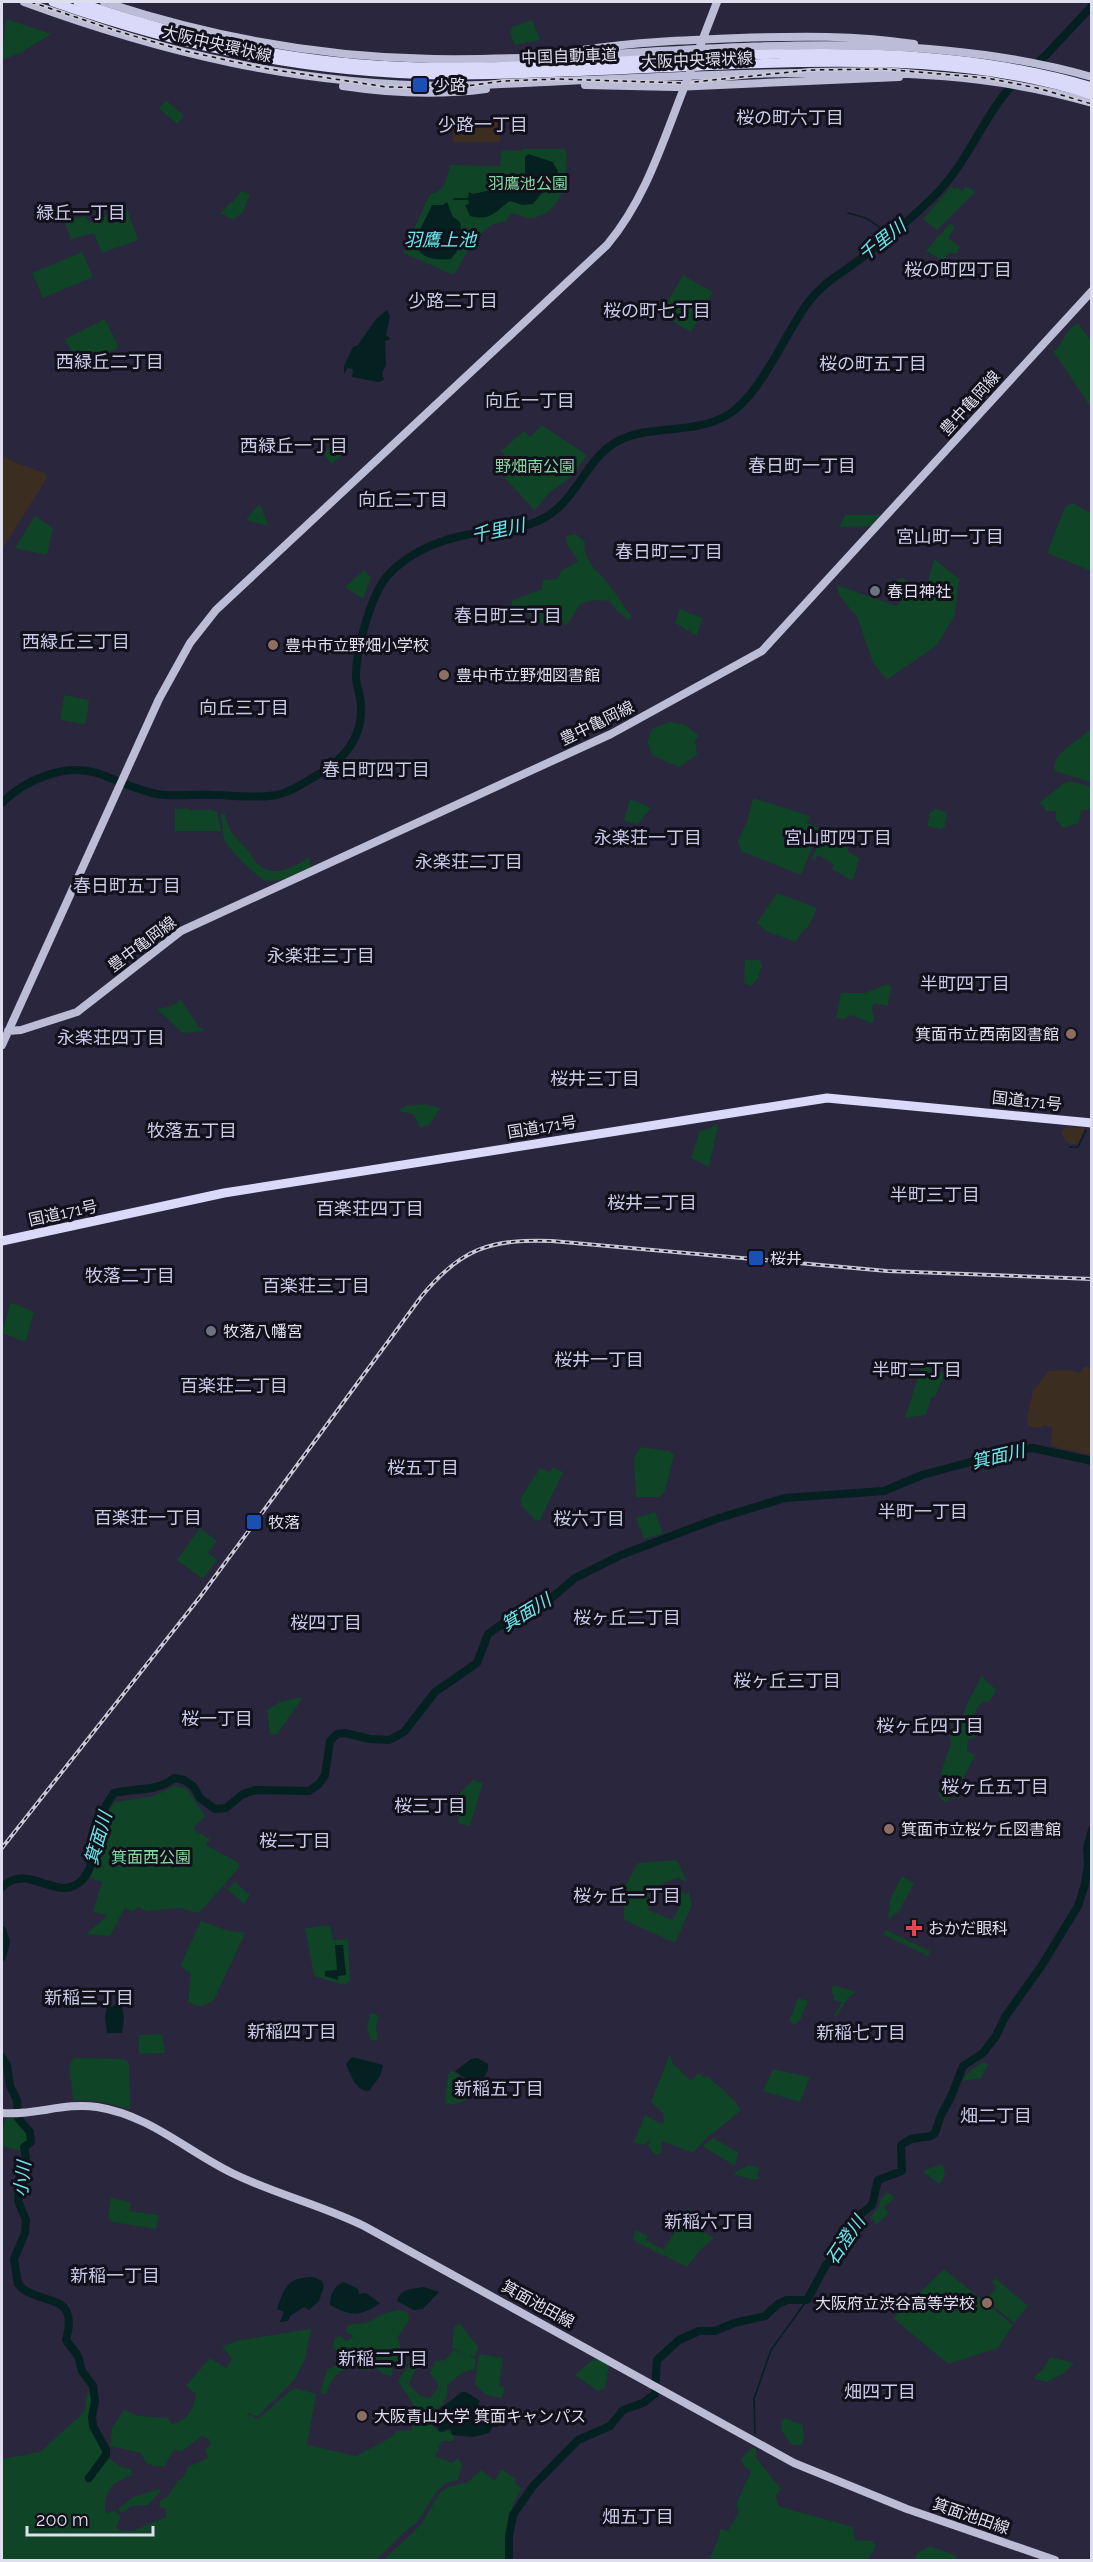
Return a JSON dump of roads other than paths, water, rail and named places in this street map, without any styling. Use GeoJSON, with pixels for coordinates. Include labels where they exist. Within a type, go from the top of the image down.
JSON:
{"type":"FeatureCollection","features":[{"type":"Feature","properties":{"kind":"highway","name":"中国自動車道"},"geometry":{"type":"LineString","coordinates":[[53,2],[146,32],[219,51],[293,65],[368,72],[475,75],[856,59],[993,72],[1092,95]]}},
{"type":"Feature","properties":{"kind":"highway","name":"中国自動車道"},"geometry":{"type":"LineString","coordinates":[[78,2],[174,32],[239,48],[284,56],[370,65],[483,67],[761,56],[971,62],[1048,75],[1092,87]]}},
{"type":"Feature","properties":{"kind":"highway","name":"国道171号"},"geometry":{"type":"LineString","coordinates":[[2,1241],[224,1193],[827,1098],[1092,1123]]}},
{"type":"Feature","properties":{"kind":"main road","name":"大阪中央環状線"},"geometry":{"type":"LineString","coordinates":[[24,2],[162,48],[316,82],[385,91],[467,92],[503,88],[518,83],[678,75],[945,50],[1044,65],[1092,77]]}},
{"type":"Feature","properties":{"kind":"main road","name":"大阪中央環状線"},"geometry":{"type":"LineString","coordinates":[[104,2],[215,33],[329,53],[440,59],[541,56],[856,59],[1005,83],[1092,103]]}},
{"type":"Feature","properties":{"kind":"main road"},"geometry":{"type":"LineString","coordinates":[[2,1045],[123,777],[176,666],[190,642],[216,610],[595,258],[616,234],[646,187],[717,2]]}},
{"type":"Feature","properties":{"kind":"main road"},"geometry":{"type":"LineString","coordinates":[[541,56],[630,44],[793,36],[906,42],[945,50]]}},
{"type":"Feature","properties":{"kind":"main road"},"geometry":{"type":"LineString","coordinates":[[533,82],[568,85],[685,84],[963,77]]}},
{"type":"Feature","properties":{"kind":"main road","name":"豊中亀岡線"},"geometry":{"type":"LineString","coordinates":[[8,1031],[21,1030],[76,1012],[181,931],[611,734],[762,651],[1092,291]]}},
{"type":"Feature","properties":{"kind":"main road","name":"箕面池田線"},"geometry":{"type":"LineString","coordinates":[[2,2114],[17,2114],[69,2105],[122,2114],[148,2124],[254,2183],[326,2208],[364,2226],[794,2463],[907,2509],[1055,2560]]}},
{"type":"Feature","properties":{"kind":"water"},"geometry":{"type":"Polygon","coordinates":[[[528,154],[553,162],[555,160],[553,163],[558,171],[556,185],[541,194],[533,204],[523,205],[510,201],[489,216],[477,217],[470,216],[465,205],[469,204],[468,200],[453,200],[454,198],[468,198],[469,192],[473,194],[514,183],[525,174],[525,157],[528,154]]]}},
{"type":"Feature","properties":{"kind":"water","name":"羽鷹上池"},"geometry":{"type":"Polygon","coordinates":[[[447,202],[453,217],[460,222],[463,243],[451,259],[429,258],[420,252],[416,241],[432,205],[443,205],[447,202]]]}},
{"type":"Feature","properties":{"kind":"water"},"geometry":{"type":"Polygon","coordinates":[[[387,310],[390,316],[386,335],[391,339],[385,341],[386,365],[382,373],[384,380],[379,382],[352,377],[353,369],[347,368],[344,375],[344,366],[353,347],[358,345],[376,319],[387,310]]]}},
{"type":"Feature","properties":{"kind":"water"},"geometry":{"type":"Polygon","coordinates":[[[335,1945],[343,1945],[346,1975],[338,1976],[338,1980],[325,1976],[325,1971],[337,1970],[335,1945]]]}},
{"type":"Feature","properties":{"kind":"water"},"geometry":{"type":"Polygon","coordinates":[[[117,2004],[122,2007],[124,2018],[122,2033],[107,2033],[105,2017],[107,2008],[117,2004]]]}},
{"type":"Feature","properties":{"kind":"water"},"geometry":{"type":"Polygon","coordinates":[[[352,2057],[383,2065],[380,2076],[369,2091],[357,2086],[352,2078],[346,2064],[352,2057]]]}},
{"type":"Feature","properties":{"kind":"water"},"geometry":{"type":"Polygon","coordinates":[[[477,2058],[488,2064],[488,2070],[479,2088],[455,2071],[471,2059],[477,2058]]]}},
{"type":"Feature","properties":{"kind":"water"},"geometry":{"type":"Polygon","coordinates":[[[314,2277],[322,2281],[324,2286],[319,2301],[309,2310],[304,2307],[290,2316],[288,2321],[280,2322],[284,2312],[277,2309],[285,2289],[293,2281],[314,2277]]]}},
{"type":"Feature","properties":{"kind":"water"},"geometry":{"type":"Polygon","coordinates":[[[344,2282],[358,2289],[359,2294],[366,2293],[380,2303],[361,2313],[350,2313],[330,2305],[333,2291],[344,2282]]]}},
{"type":"Feature","properties":{"kind":"water"},"geometry":{"type":"Polygon","coordinates":[[[424,2287],[439,2292],[423,2309],[414,2310],[397,2301],[404,2291],[424,2287]]]}},
{"type":"Feature","properties":{"kind":"water"},"geometry":{"type":"Polygon","coordinates":[[[462,2392],[480,2401],[478,2404],[487,2410],[490,2419],[499,2424],[498,2427],[493,2427],[489,2433],[473,2437],[452,2435],[451,2430],[448,2429],[439,2431],[430,2416],[462,2392]]]}},
{"type":"Feature","properties":{"kind":"waterway","name":"千里川"},"geometry":{"type":"LineString","coordinates":[[1023,75],[1046,55],[1092,6]]}},
{"type":"Feature","properties":{"kind":"waterway","name":"千里川"},"geometry":{"type":"LineString","coordinates":[[2,803],[33,781],[72,770],[97,773],[157,794],[252,797],[286,792],[324,771],[348,749],[358,729],[361,718],[356,679],[358,654],[370,608],[389,574],[411,556],[449,539],[524,526],[544,518],[566,500],[600,455],[622,439],[647,432],[698,426],[724,417],[737,408],[761,380],[800,314],[815,294],[900,228],[938,192],[959,166],[994,109],[1014,83]]}},
{"type":"Feature","properties":{"kind":"waterway"},"geometry":{"type":"LineString","coordinates":[[848,213],[866,218],[881,228]]}},
{"type":"Feature","properties":{"kind":"waterway","name":"千里川"},"geometry":{"type":"LineString","coordinates":[[885,231],[892,235]]}},
{"type":"Feature","properties":{"kind":"waterway"},"geometry":{"type":"LineString","coordinates":[[1070,1147],[1078,1147],[1086,1130]]}},
{"type":"Feature","properties":{"kind":"waterway","name":"箕面川"},"geometry":{"type":"LineString","coordinates":[[2,1887],[12,1880],[23,1879],[64,1888],[74,1886],[83,1879],[91,1864],[100,1818],[114,1793],[153,1788],[174,1778],[184,1780],[193,1786],[200,1798],[215,1809],[226,1808],[243,1794],[255,1790],[309,1791],[319,1784],[325,1775],[330,1741],[337,1734],[345,1733],[370,1739],[389,1740],[404,1732],[435,1692],[477,1663],[488,1634],[505,1622],[522,1618],[541,1607],[575,1578],[621,1555],[716,1519],[785,1498],[884,1491],[922,1475],[1012,1451],[1033,1448],[1092,1461]]}},
{"type":"Feature","properties":{"kind":"waterway","name":"石澄川"},"geometry":{"type":"LineString","coordinates":[[509,2560],[509,2536],[513,2515],[533,2486],[578,2440],[610,2426],[623,2410],[643,2403],[655,2394],[657,2360],[679,2340],[699,2331],[715,2331],[734,2323],[765,2316],[778,2304],[787,2300],[807,2300],[826,2265],[840,2250],[856,2218],[872,2205],[878,2180],[902,2171],[901,2145],[911,2139],[931,2136],[935,2133],[963,2066],[983,2053],[996,2036],[1005,2017],[1042,1965],[1078,1906],[1085,1884],[1088,1865],[1087,1848],[1092,1830]]}},
{"type":"Feature","properties":{"kind":"waterway","name":"箕面川"},"geometry":{"type":"LineString","coordinates":[[2,1930],[6,1942],[2,1957]]}},
{"type":"Feature","properties":{"kind":"waterway","name":"小川"},"geometry":{"type":"LineString","coordinates":[[2,2057],[7,2065],[10,2086],[17,2100],[18,2118],[30,2132],[31,2142],[24,2147],[26,2158],[20,2176],[18,2201],[26,2220],[25,2233],[14,2259],[18,2284],[36,2296],[63,2306],[67,2313],[69,2324],[66,2340],[78,2356],[82,2371],[93,2386],[95,2401],[93,2426],[106,2450],[106,2455],[89,2478]]}},
{"type":"Feature","properties":{"kind":"waterway"},"geometry":{"type":"LineString","coordinates":[[755,2434],[754,2399],[771,2350],[807,2300]]}},
{"type":"Feature","properties":{"kind":"railway"},"geometry":{"type":"LineString","coordinates":[[31,2],[185,51],[263,68],[387,87],[452,88],[503,81],[557,79],[684,83],[810,70],[883,69],[987,78],[1037,88],[1092,104]]}},
{"type":"Feature","properties":{"kind":"railway"},"geometry":{"type":"LineString","coordinates":[[2,1848],[200,1597],[421,1297],[436,1280],[464,1257],[494,1245],[511,1242],[552,1241],[887,1271],[1092,1279]]}},
{"type":"Feature","properties":{"kind":"place","name":"少路"},"geometry":{"type":"Point","coordinates":[420,85]}},
{"type":"Feature","properties":{"kind":"place","name":"春日神社"},"geometry":{"type":"Point","coordinates":[875,591]}},
{"type":"Feature","properties":{"kind":"place","name":"豊中市立野畑小学校"},"geometry":{"type":"Point","coordinates":[273,645]}},
{"type":"Feature","properties":{"kind":"place","name":"豊中市立野畑図書館"},"geometry":{"type":"Point","coordinates":[444,675]}},
{"type":"Feature","properties":{"kind":"place","name":"箕面市立西南図書館"},"geometry":{"type":"Point","coordinates":[1071,1034]}},
{"type":"Feature","properties":{"kind":"place","name":"桜井"},"geometry":{"type":"Point","coordinates":[756,1258]}},
{"type":"Feature","properties":{"kind":"place","name":"牧落八幡宮"},"geometry":{"type":"Point","coordinates":[211,1331]}},
{"type":"Feature","properties":{"kind":"place","name":"牧落"},"geometry":{"type":"Point","coordinates":[254,1522]}},
{"type":"Feature","properties":{"kind":"place","name":"箕面市立桜ケ丘図書館"},"geometry":{"type":"Point","coordinates":[889,1829]}},
{"type":"Feature","properties":{"kind":"place","name":"おかだ眼科"},"geometry":{"type":"Point","coordinates":[914,1928]}},
{"type":"Feature","properties":{"kind":"place","name":"大阪府立渋谷高等学校"},"geometry":{"type":"Point","coordinates":[987,2303]}},
{"type":"Feature","properties":{"kind":"place","name":"大阪青山大学 箕面キャンパス"},"geometry":{"type":"Point","coordinates":[362,2416]}},
{"type":"Feature","properties":{"kind":"district","name":"桜の町六丁目"},"geometry":{"type":"Point","coordinates":[790,117]}},
{"type":"Feature","properties":{"kind":"district","name":"少路一丁目"},"geometry":{"type":"Point","coordinates":[483,124]}},
{"type":"Feature","properties":{"kind":"district","name":"緑丘一丁目"},"geometry":{"type":"Point","coordinates":[81,212]}},
{"type":"Feature","properties":{"kind":"district","name":"桜の町四丁目"},"geometry":{"type":"Point","coordinates":[958,269]}},
{"type":"Feature","properties":{"kind":"district","name":"少路二丁目"},"geometry":{"type":"Point","coordinates":[453,300]}},
{"type":"Feature","properties":{"kind":"district","name":"桜の町七丁目"},"geometry":{"type":"Point","coordinates":[657,310]}},
{"type":"Feature","properties":{"kind":"district","name":"西緑丘二丁目"},"geometry":{"type":"Point","coordinates":[110,361]}},
{"type":"Feature","properties":{"kind":"district","name":"桜の町五丁目"},"geometry":{"type":"Point","coordinates":[873,363]}},
{"type":"Feature","properties":{"kind":"district","name":"向丘一丁目"},"geometry":{"type":"Point","coordinates":[530,400]}},
{"type":"Feature","properties":{"kind":"district","name":"西緑丘一丁目"},"geometry":{"type":"Point","coordinates":[294,445]}},
{"type":"Feature","properties":{"kind":"district","name":"春日町一丁目"},"geometry":{"type":"Point","coordinates":[802,465]}},
{"type":"Feature","properties":{"kind":"district","name":"向丘二丁目"},"geometry":{"type":"Point","coordinates":[403,499]}},
{"type":"Feature","properties":{"kind":"district","name":"宮山町一丁目"},"geometry":{"type":"Point","coordinates":[950,536]}},
{"type":"Feature","properties":{"kind":"district","name":"春日町二丁目"},"geometry":{"type":"Point","coordinates":[669,551]}},
{"type":"Feature","properties":{"kind":"district","name":"春日町三丁目"},"geometry":{"type":"Point","coordinates":[508,615]}},
{"type":"Feature","properties":{"kind":"district","name":"西緑丘三丁目"},"geometry":{"type":"Point","coordinates":[76,641]}},
{"type":"Feature","properties":{"kind":"district","name":"向丘三丁目"},"geometry":{"type":"Point","coordinates":[244,707]}},
{"type":"Feature","properties":{"kind":"district","name":"春日町四丁目"},"geometry":{"type":"Point","coordinates":[376,769]}},
{"type":"Feature","properties":{"kind":"district","name":"永楽荘一丁目"},"geometry":{"type":"Point","coordinates":[648,837]}},
{"type":"Feature","properties":{"kind":"district","name":"宮山町四丁目"},"geometry":{"type":"Point","coordinates":[838,837]}},
{"type":"Feature","properties":{"kind":"district","name":"永楽荘二丁目"},"geometry":{"type":"Point","coordinates":[469,861]}},
{"type":"Feature","properties":{"kind":"district","name":"春日町五丁目"},"geometry":{"type":"Point","coordinates":[127,885]}},
{"type":"Feature","properties":{"kind":"district","name":"永楽荘三丁目"},"geometry":{"type":"Point","coordinates":[321,955]}},
{"type":"Feature","properties":{"kind":"district","name":"半町四丁目"},"geometry":{"type":"Point","coordinates":[965,983]}},
{"type":"Feature","properties":{"kind":"district","name":"永楽荘四丁目"},"geometry":{"type":"Point","coordinates":[111,1037]}},
{"type":"Feature","properties":{"kind":"district","name":"桜井三丁目"},"geometry":{"type":"Point","coordinates":[595,1078]}},
{"type":"Feature","properties":{"kind":"district","name":"牧落五丁目"},"geometry":{"type":"Point","coordinates":[192,1130]}},
{"type":"Feature","properties":{"kind":"district","name":"半町三丁目"},"geometry":{"type":"Point","coordinates":[935,1194]}},
{"type":"Feature","properties":{"kind":"district","name":"桜井二丁目"},"geometry":{"type":"Point","coordinates":[652,1202]}},
{"type":"Feature","properties":{"kind":"district","name":"百楽荘四丁目"},"geometry":{"type":"Point","coordinates":[370,1208]}},
{"type":"Feature","properties":{"kind":"district","name":"牧落二丁目"},"geometry":{"type":"Point","coordinates":[130,1275]}},
{"type":"Feature","properties":{"kind":"district","name":"百楽荘三丁目"},"geometry":{"type":"Point","coordinates":[316,1285]}},
{"type":"Feature","properties":{"kind":"district","name":"桜井一丁目"},"geometry":{"type":"Point","coordinates":[599,1359]}},
{"type":"Feature","properties":{"kind":"district","name":"半町二丁目"},"geometry":{"type":"Point","coordinates":[917,1369]}},
{"type":"Feature","properties":{"kind":"district","name":"百楽荘二丁目"},"geometry":{"type":"Point","coordinates":[234,1385]}},
{"type":"Feature","properties":{"kind":"district","name":"桜五丁目"},"geometry":{"type":"Point","coordinates":[423,1467]}},
{"type":"Feature","properties":{"kind":"district","name":"半町一丁目"},"geometry":{"type":"Point","coordinates":[923,1511]}},
{"type":"Feature","properties":{"kind":"district","name":"百楽荘一丁目"},"geometry":{"type":"Point","coordinates":[148,1517]}},
{"type":"Feature","properties":{"kind":"district","name":"桜六丁目"},"geometry":{"type":"Point","coordinates":[589,1518]}},
{"type":"Feature","properties":{"kind":"district","name":"桜ヶ丘二丁目"},"geometry":{"type":"Point","coordinates":[627,1617]}},
{"type":"Feature","properties":{"kind":"district","name":"桜四丁目"},"geometry":{"type":"Point","coordinates":[326,1622]}},
{"type":"Feature","properties":{"kind":"district","name":"桜ヶ丘三丁目"},"geometry":{"type":"Point","coordinates":[787,1680]}},
{"type":"Feature","properties":{"kind":"district","name":"桜一丁目"},"geometry":{"type":"Point","coordinates":[217,1718]}},
{"type":"Feature","properties":{"kind":"district","name":"桜ヶ丘四丁目"},"geometry":{"type":"Point","coordinates":[930,1725]}},
{"type":"Feature","properties":{"kind":"district","name":"桜ヶ丘五丁目"},"geometry":{"type":"Point","coordinates":[995,1786]}},
{"type":"Feature","properties":{"kind":"district","name":"桜三丁目"},"geometry":{"type":"Point","coordinates":[430,1805]}},
{"type":"Feature","properties":{"kind":"district","name":"桜二丁目"},"geometry":{"type":"Point","coordinates":[295,1840]}},
{"type":"Feature","properties":{"kind":"district","name":"桜ヶ丘一丁目"},"geometry":{"type":"Point","coordinates":[627,1895]}},
{"type":"Feature","properties":{"kind":"district","name":"新稲三丁目"},"geometry":{"type":"Point","coordinates":[89,1997]}},
{"type":"Feature","properties":{"kind":"district","name":"新稲四丁目"},"geometry":{"type":"Point","coordinates":[292,2031]}},
{"type":"Feature","properties":{"kind":"district","name":"新稲七丁目"},"geometry":{"type":"Point","coordinates":[861,2032]}},
{"type":"Feature","properties":{"kind":"district","name":"新稲五丁目"},"geometry":{"type":"Point","coordinates":[499,2088]}},
{"type":"Feature","properties":{"kind":"district","name":"畑二丁目"},"geometry":{"type":"Point","coordinates":[996,2115]}},
{"type":"Feature","properties":{"kind":"district","name":"新稲六丁目"},"geometry":{"type":"Point","coordinates":[709,2221]}},
{"type":"Feature","properties":{"kind":"district","name":"新稲一丁目"},"geometry":{"type":"Point","coordinates":[115,2275]}},
{"type":"Feature","properties":{"kind":"district","name":"新稲二丁目"},"geometry":{"type":"Point","coordinates":[383,2358]}},
{"type":"Feature","properties":{"kind":"district","name":"畑四丁目"},"geometry":{"type":"Point","coordinates":[880,2391]}},
{"type":"Feature","properties":{"kind":"district","name":"畑五丁目"},"geometry":{"type":"Point","coordinates":[638,2516]}},
{"type":"Feature","properties":{"kind":"park label","name":"羽鷹池公園"},"geometry":{"type":"Point","coordinates":[528,183]}},
{"type":"Feature","properties":{"kind":"park label","name":"野畑南公園"},"geometry":{"type":"Point","coordinates":[535,466]}},
{"type":"Feature","properties":{"kind":"park label","name":"箕面西公園"},"geometry":{"type":"Point","coordinates":[151,1857]}}]}
